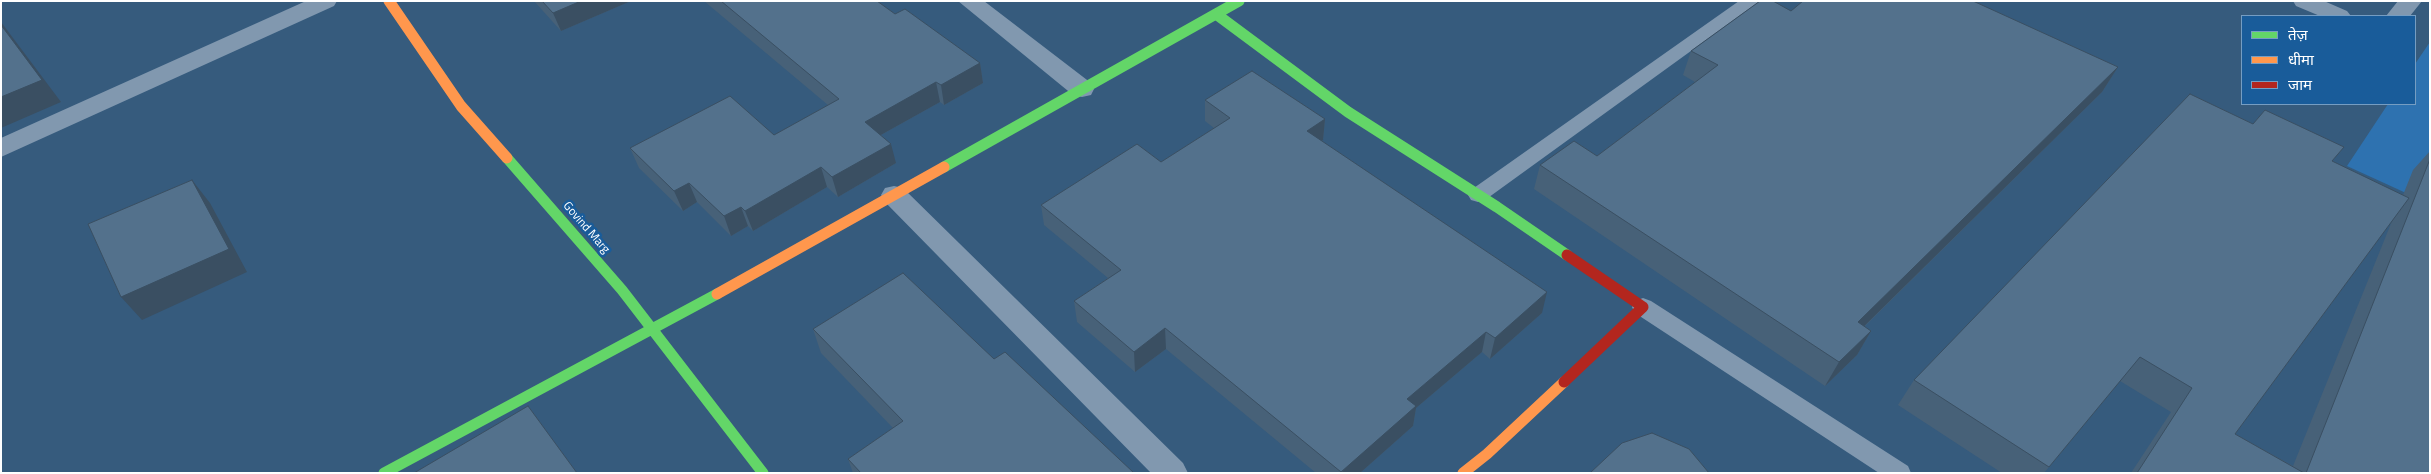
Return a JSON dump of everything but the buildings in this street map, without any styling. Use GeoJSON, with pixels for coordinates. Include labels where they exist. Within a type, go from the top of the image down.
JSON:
{"type":"FeatureCollection","features":[{"type":"Feature","properties":{"kind":"street"},"geometry":{"type":"LineString","coordinates":[[1,148],[326,1]]}},
{"type":"Feature","properties":{"kind":"street","name":"Govind Marg"},"geometry":{"type":"LineString","coordinates":[[389,1],[461,106],[622,290],[763,473]]}},
{"type":"Feature","properties":{"kind":"street"},"geometry":{"type":"LineString","coordinates":[[969,1],[1082,89]]}},
{"type":"Feature","properties":{"kind":"street"},"geometry":{"type":"LineString","coordinates":[[384,473],[653,330],[1239,1]]}},
{"type":"Feature","properties":{"kind":"street"},"geometry":{"type":"LineString","coordinates":[[2304,1],[2337,15]]}},
{"type":"Feature","properties":{"kind":"street"},"geometry":{"type":"LineString","coordinates":[[2398,15],[2411,1]]}},
{"type":"Feature","properties":{"kind":"street"},"geometry":{"type":"LineString","coordinates":[[1216,14],[1348,112],[1478,195],[1643,307],[1487,454],[1463,473]]}},
{"type":"Feature","properties":{"kind":"street"},"geometry":{"type":"LineString","coordinates":[[894,195],[1172,473]]}},
{"type":"Feature","properties":{"kind":"lane"},"geometry":{"type":"LineString","coordinates":[[1478,195],[1752,1]]}},
{"type":"Feature","properties":{"kind":"lane"},"geometry":{"type":"LineString","coordinates":[[1643,307],[1899,473]]}},
{"type":"Feature","properties":{"kind":"shaded area"},"geometry":{"type":"Polygon","coordinates":[[[2430,42],[2430,204],[2347,166],[2387,105],[2416,105],[2416,63],[2430,42]]]}},
{"type":"Feature","properties":{"kind":"traffic: fast"},"geometry":{"type":"LineString","coordinates":[[944,167],[1239,1]]}},
{"type":"Feature","properties":{"kind":"traffic: fast"},"geometry":{"type":"LineString","coordinates":[[1216,14],[1348,112],[1497,207],[1567,255]]}},
{"type":"Feature","properties":{"kind":"traffic: fast"},"geometry":{"type":"LineString","coordinates":[[507,158],[622,290],[763,473]]}},
{"type":"Feature","properties":{"kind":"traffic: fast"},"geometry":{"type":"LineString","coordinates":[[384,473],[717,294]]}},
{"type":"Feature","properties":{"kind":"traffic: slow"},"geometry":{"type":"LineString","coordinates":[[389,1],[461,106],[507,158]]}},
{"type":"Feature","properties":{"kind":"traffic: slow"},"geometry":{"type":"LineString","coordinates":[[717,294],[944,167]]}},
{"type":"Feature","properties":{"kind":"traffic: slow"},"geometry":{"type":"LineString","coordinates":[[1463,473],[1487,454],[1564,382]]}},
{"type":"Feature","properties":{"kind":"traffic: jam"},"geometry":{"type":"LineString","coordinates":[[1564,382],[1643,307],[1567,255]]}}]}
